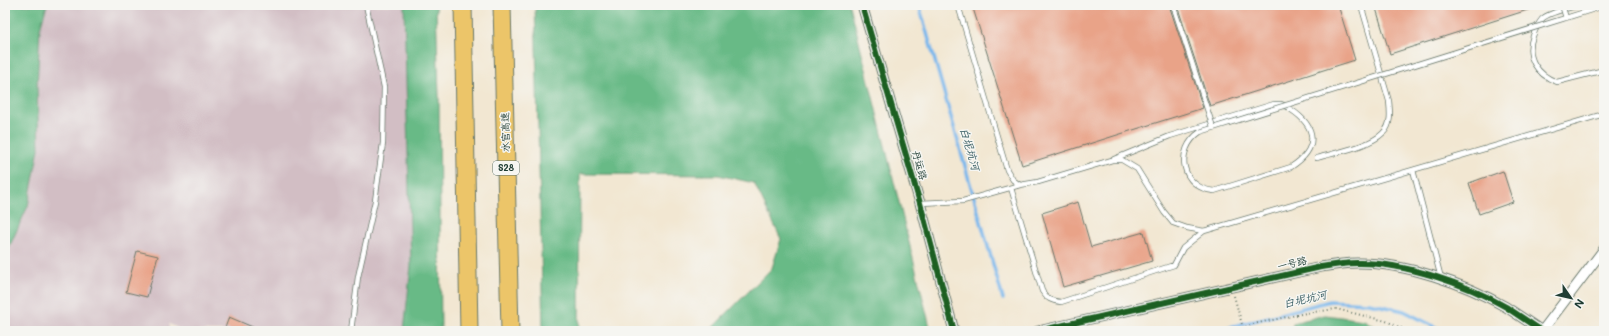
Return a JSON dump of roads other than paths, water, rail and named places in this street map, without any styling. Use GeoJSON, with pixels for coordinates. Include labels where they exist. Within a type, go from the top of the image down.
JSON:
{"type":"FeatureCollection","features":[{"type":"Feature","properties":{"kind":"highway"},"geometry":{"type":"LineString","coordinates":[[463,5],[469,331]]}},
{"type":"Feature","properties":{"kind":"highway","name":"水官高速"},"geometry":{"type":"LineString","coordinates":[[502,5],[510,331]]}},
{"type":"Feature","properties":{"kind":"street","name":"丹运路"},"geometry":{"type":"LineString","coordinates":[[862,5],[920,202],[954,331]]}},
{"type":"Feature","properties":{"kind":"street"},"geometry":{"type":"LineString","coordinates":[[1542,331],[1604,249]]}},
{"type":"Feature","properties":{"kind":"street","name":"一号路"},"geometry":{"type":"LineString","coordinates":[[1038,331],[1321,266],[1358,263],[1395,267],[1441,278],[1505,307],[1542,331]]}},
{"type":"Feature","properties":{"kind":"lane"},"geometry":{"type":"LineString","coordinates":[[351,331],[358,277],[375,202],[383,143],[384,87],[366,5]]}},
{"type":"Feature","properties":{"kind":"lane"},"geometry":{"type":"LineString","coordinates":[[958,5],[1007,170],[1013,180],[1020,185]]}},
{"type":"Feature","properties":{"kind":"lane"},"geometry":{"type":"LineString","coordinates":[[1173,5],[1213,127]]}},
{"type":"Feature","properties":{"kind":"lane"},"geometry":{"type":"LineString","coordinates":[[1317,158],[1371,141],[1384,132],[1389,123],[1389,101],[1361,5]]}},
{"type":"Feature","properties":{"kind":"lane"},"geometry":{"type":"LineString","coordinates":[[1562,5],[1566,18]]}},
{"type":"Feature","properties":{"kind":"lane"},"geometry":{"type":"LineString","coordinates":[[1580,5],[1549,15],[1542,19],[1535,29],[1532,38],[1530,51],[1533,63],[1541,74],[1557,82],[1567,81],[1604,70]]}},
{"type":"Feature","properties":{"kind":"lane"},"geometry":{"type":"LineString","coordinates":[[920,202],[963,201],[1020,185],[1038,182],[1112,160],[1170,136],[1274,104],[1281,104],[1290,109],[1304,119],[1310,130],[1311,143],[1306,155],[1291,167],[1214,191],[1196,185],[1187,174],[1183,162],[1187,146],[1192,137],[1200,132],[1213,127],[1566,18],[1604,6]]}},
{"type":"Feature","properties":{"kind":"lane"},"geometry":{"type":"LineString","coordinates":[[1011,188],[1042,291],[1046,297],[1054,302],[1061,302],[1174,265],[1182,248],[1204,231],[1604,114]]}},
{"type":"Feature","properties":{"kind":"lane"},"geometry":{"type":"LineString","coordinates":[[1112,160],[1122,160],[1137,169],[1164,212],[1173,223],[1187,228],[1204,231]]}},
{"type":"Feature","properties":{"kind":"lane"},"geometry":{"type":"LineString","coordinates":[[1413,170],[1441,278]]}},
{"type":"Feature","properties":{"kind":"waterway","name":"白坭坑河"},"geometry":{"type":"LineString","coordinates":[[919,5],[1003,299]]}},
{"type":"Feature","properties":{"kind":"waterway","name":"白坭坑河"},"geometry":{"type":"LineString","coordinates":[[1215,331],[1330,301],[1369,303],[1404,311],[1443,331]]}}]}
